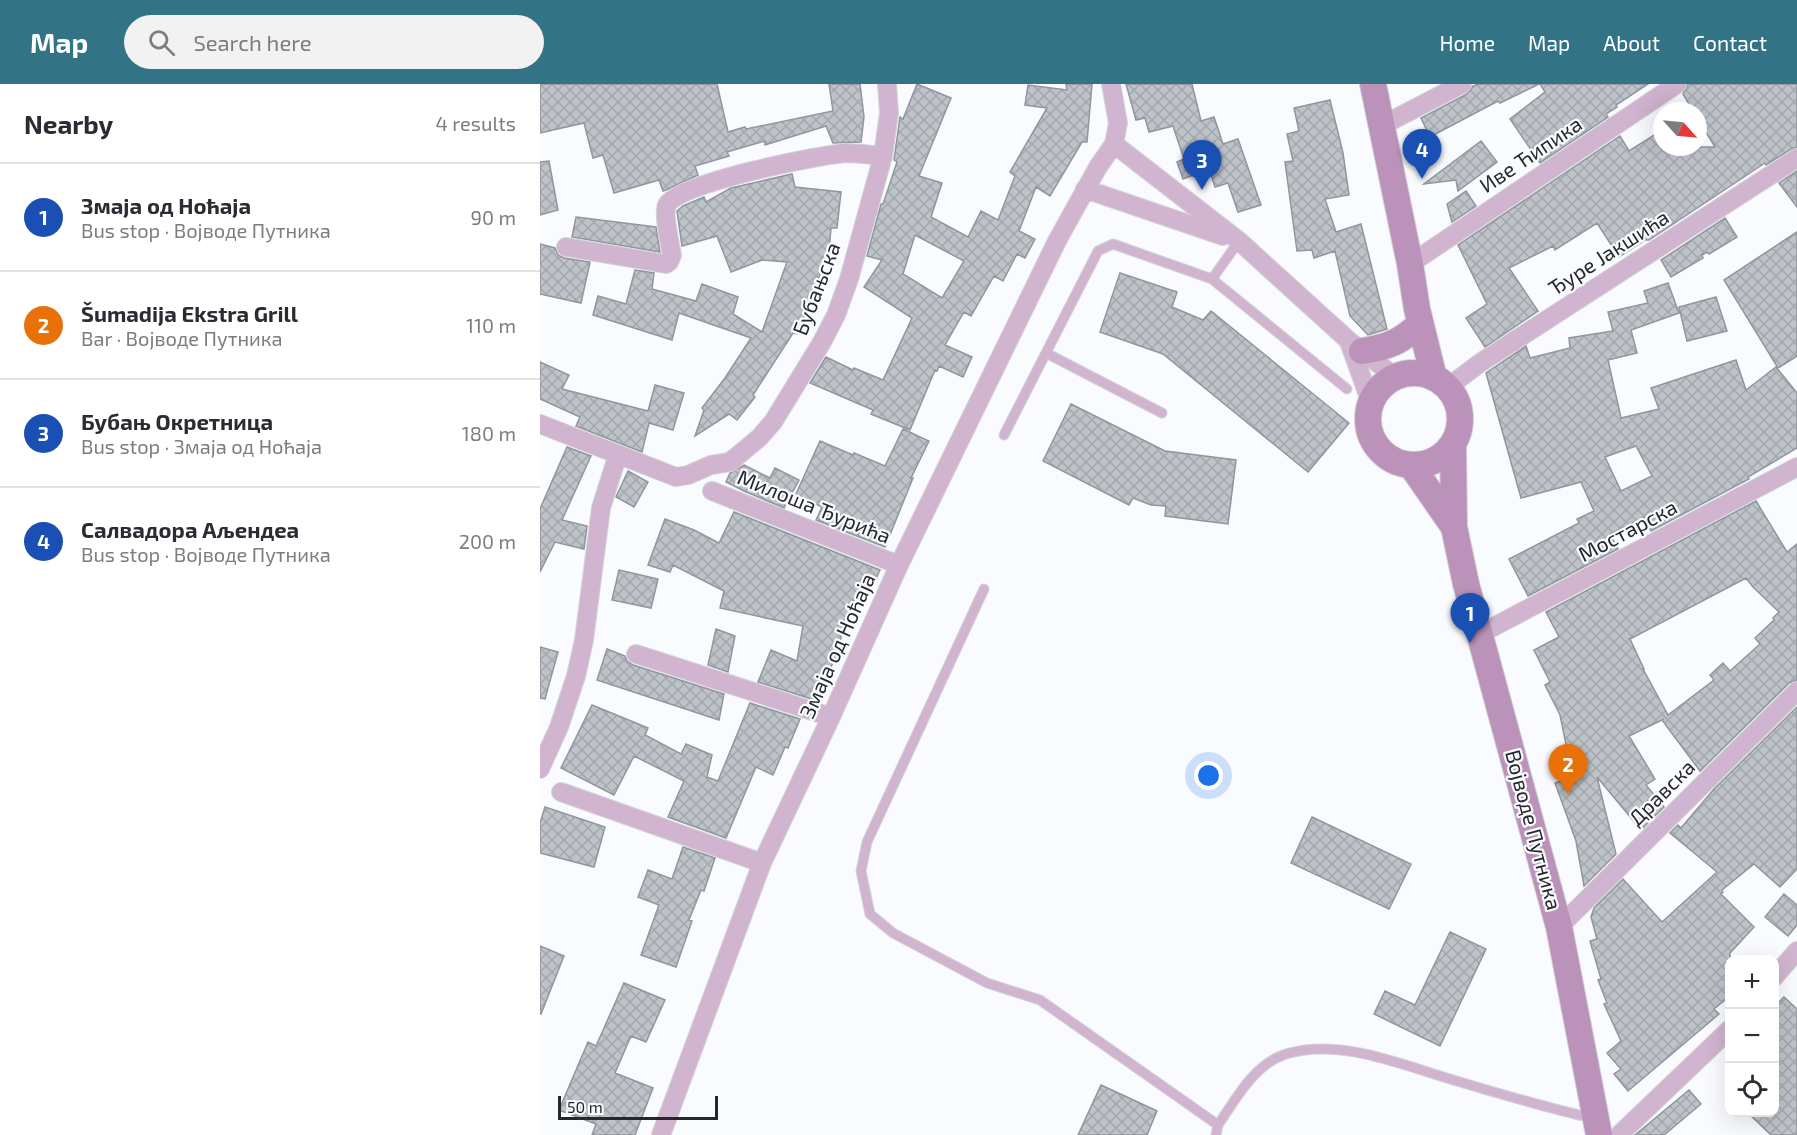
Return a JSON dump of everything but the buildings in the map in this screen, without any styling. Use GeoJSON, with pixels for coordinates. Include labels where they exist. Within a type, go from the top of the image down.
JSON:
{"type":"FeatureCollection","features":[{"type":"Feature","properties":{"kind":"street","name":"Бубањска"},"geometry":{"type":"LineString","coordinates":[[618,454],[676,477],[688,475],[711,465],[730,462],[759,438],[773,422],[807,369],[836,315],[849,279],[883,156],[890,113],[887,84]]}},
{"type":"Feature","properties":{"kind":"street"},"geometry":{"type":"LineString","coordinates":[[1111,84],[1118,123],[1114,144],[1239,241],[1355,346],[1400,376]]}},
{"type":"Feature","properties":{"kind":"street","name":"Војводе Путника"},"geometry":{"type":"LineString","coordinates":[[1373,84],[1410,264],[1415,320],[1441,382],[1456,400],[1460,415],[1459,430],[1453,444],[1454,527],[1466,584],[1559,927],[1598,1127]]}},
{"type":"Feature","properties":{"kind":"street"},"geometry":{"type":"LineString","coordinates":[[1383,125],[1462,84]]}},
{"type":"Feature","properties":{"kind":"street","name":"Иве Ћипика"},"geometry":{"type":"LineString","coordinates":[[1410,264],[1677,84]]}},
{"type":"Feature","properties":{"kind":"street","name":"Змаја од Ноћаја"},"geometry":{"type":"LineString","coordinates":[[662,1135],[762,863],[899,565],[1057,241],[1085,189],[1114,144]]}},
{"type":"Feature","properties":{"kind":"street"},"geometry":{"type":"LineString","coordinates":[[566,247],[666,264],[672,255],[666,209],[671,199],[678,195],[698,186],[784,164],[847,153],[883,156]]}},
{"type":"Feature","properties":{"kind":"street","name":"Ђуре Јакшића"},"geometry":{"type":"LineString","coordinates":[[1441,382],[1480,363],[1797,158]]}},
{"type":"Feature","properties":{"kind":"street"},"geometry":{"type":"LineString","coordinates":[[1085,189],[1239,241]]}},
{"type":"Feature","properties":{"kind":"street"},"geometry":{"type":"LineString","coordinates":[[1355,346],[1389,346],[1402,340],[1415,320]]}},
{"type":"Feature","properties":{"kind":"street","name":"Војводе Путника"},"geometry":{"type":"LineString","coordinates":[[1400,376],[1415,320]]}},
{"type":"Feature","properties":{"kind":"street"},"geometry":{"type":"LineString","coordinates":[[1355,346],[1371,403]]}},
{"type":"Feature","properties":{"kind":"street"},"geometry":{"type":"LineString","coordinates":[[1441,382],[1425,374],[1400,376],[1382,386],[1371,403],[1368,417],[1370,431],[1375,444],[1385,455],[1397,462],[1411,465],[1427,463],[1442,456],[1453,444]]}},
{"type":"Feature","properties":{"kind":"street"},"geometry":{"type":"LineString","coordinates":[[540,424],[618,454],[600,517],[584,640],[576,676],[559,727],[540,769]]}},
{"type":"Feature","properties":{"kind":"street","name":"Војводе Путника"},"geometry":{"type":"LineString","coordinates":[[1411,465],[1454,527]]}},
{"type":"Feature","properties":{"kind":"street","name":"Мостарска"},"geometry":{"type":"LineString","coordinates":[[1480,634],[1797,467]]}},
{"type":"Feature","properties":{"kind":"street","name":"Милоша Ђурића"},"geometry":{"type":"LineString","coordinates":[[712,491],[899,565]]}},
{"type":"Feature","properties":{"kind":"street"},"geometry":{"type":"LineString","coordinates":[[636,654],[831,717]]}},
{"type":"Feature","properties":{"kind":"street","name":"Дравска"},"geometry":{"type":"LineString","coordinates":[[1559,927],[1797,692]]}},
{"type":"Feature","properties":{"kind":"street"},"geometry":{"type":"LineString","coordinates":[[561,792],[762,863]]}},
{"type":"Feature","properties":{"kind":"street"},"geometry":{"type":"LineString","coordinates":[[1779,971],[1797,951]]}},
{"type":"Feature","properties":{"kind":"street"},"geometry":{"type":"LineString","coordinates":[[1619,1135],[1725,1034]]}},
{"type":"Feature","properties":{"kind":"lane"},"geometry":{"type":"LineString","coordinates":[[1212,279],[1239,241]]}},
{"type":"Feature","properties":{"kind":"lane"},"geometry":{"type":"LineString","coordinates":[[1004,435],[1098,251],[1113,244],[1212,279],[1347,389]]}},
{"type":"Feature","properties":{"kind":"lane"},"geometry":{"type":"LineString","coordinates":[[1046,353],[1162,413]]}},
{"type":"Feature","properties":{"kind":"lane"},"geometry":{"type":"LineString","coordinates":[[984,589],[867,842],[861,871],[870,914],[893,933],[987,982],[1040,1000],[1217,1130],[1256,1071],[1285,1054],[1316,1049],[1355,1051],[1549,1109],[1598,1127]]}},
{"type":"Feature","properties":{"kind":"place","name":"Салвадора Аљендеа"},"geometry":{"type":"Point","coordinates":[1422,179]}},
{"type":"Feature","properties":{"kind":"place","name":"Бубањ Окретница"},"geometry":{"type":"Point","coordinates":[1202,190]}},
{"type":"Feature","properties":{"kind":"place","name":"Змаја од Ноћаја"},"geometry":{"type":"Point","coordinates":[1470,643]}},
{"type":"Feature","properties":{"kind":"place","name":"Šumadija Ekstra Grill"},"geometry":{"type":"Point","coordinates":[1568,794]}}]}
